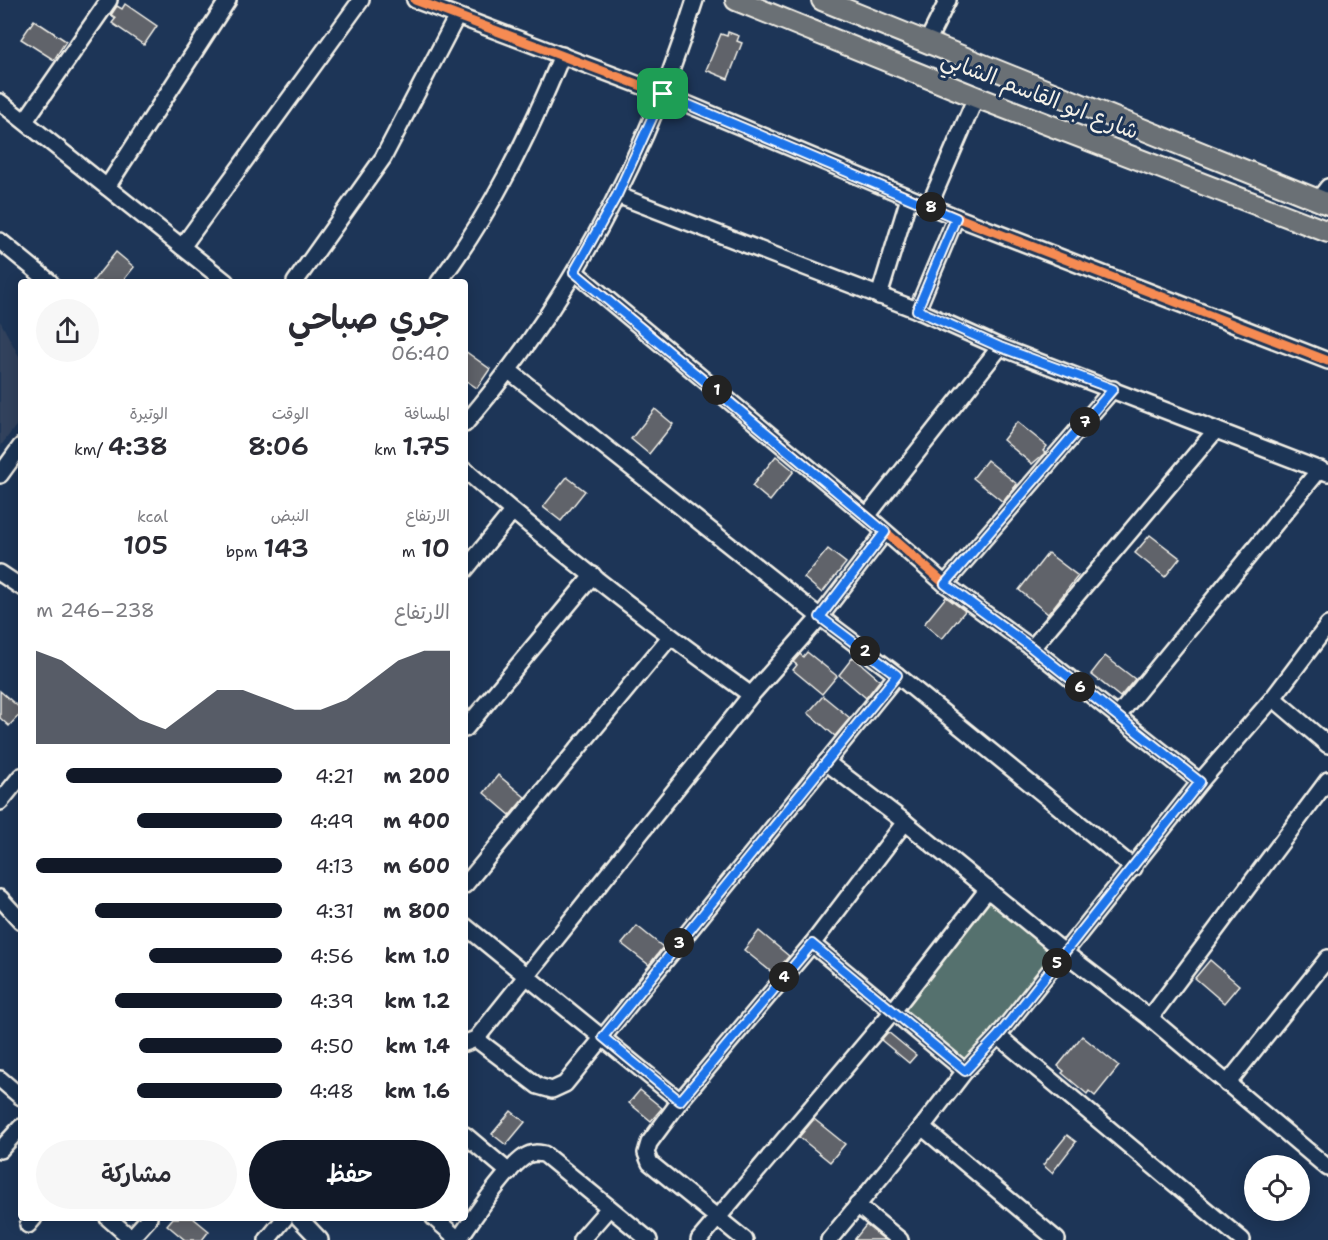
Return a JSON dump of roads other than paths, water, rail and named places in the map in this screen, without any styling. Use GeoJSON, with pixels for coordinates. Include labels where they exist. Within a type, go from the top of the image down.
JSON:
{"type":"FeatureCollection","features":[{"type":"Feature","properties":{"kind":"main road","name":"شارع ابو القاسم الشابي"},"geometry":{"type":"LineString","coordinates":[[736,0],[976,97],[1328,232]]}},
{"type":"Feature","properties":{"kind":"main road","name":"شارع ابو القاسم الشابي"},"geometry":{"type":"LineString","coordinates":[[822,0],[1325,197]]}},
{"type":"Feature","properties":{"kind":"main road"},"geometry":{"type":"LineString","coordinates":[[849,45],[860,15]]}},
{"type":"Feature","properties":{"kind":"street"},"geometry":{"type":"LineString","coordinates":[[25,121],[109,0]]}},
{"type":"Feature","properties":{"kind":"street"},"geometry":{"type":"LineString","coordinates":[[107,187],[228,0]]}},
{"type":"Feature","properties":{"kind":"street"},"geometry":{"type":"LineString","coordinates":[[182,247],[361,0]]}},
{"type":"Feature","properties":{"kind":"street"},"geometry":{"type":"LineString","coordinates":[[415,0],[663,94],[956,218],[1328,361]]}},
{"type":"Feature","properties":{"kind":"street"},"geometry":{"type":"LineString","coordinates":[[468,419],[508,370],[574,272],[617,195],[663,94],[695,0]]}},
{"type":"Feature","properties":{"kind":"street"},"geometry":{"type":"LineString","coordinates":[[927,42],[948,0]]}},
{"type":"Feature","properties":{"kind":"street"},"geometry":{"type":"LineString","coordinates":[[297,279],[383,158],[457,16]]}},
{"type":"Feature","properties":{"kind":"street"},"geometry":{"type":"LineString","coordinates":[[441,279],[476,228],[500,186],[527,135],[562,55]]}},
{"type":"Feature","properties":{"kind":"street"},"geometry":{"type":"LineString","coordinates":[[929,206],[976,97]]}},
{"type":"Feature","properties":{"kind":"street"},"geometry":{"type":"LineString","coordinates":[[0,102],[222,279]]}},
{"type":"Feature","properties":{"kind":"street"},"geometry":{"type":"LineString","coordinates":[[617,195],[917,310],[1000,347],[1324,471],[1117,717]]}},
{"type":"Feature","properties":{"kind":"street"},"geometry":{"type":"LineString","coordinates":[[879,296],[909,198]]}},
{"type":"Feature","properties":{"kind":"street"},"geometry":{"type":"LineString","coordinates":[[917,310],[956,218]]}},
{"type":"Feature","properties":{"kind":"street"},"geometry":{"type":"LineString","coordinates":[[0,241],[46,279]]}},
{"type":"Feature","properties":{"kind":"street"},"geometry":{"type":"LineString","coordinates":[[574,272],[867,516],[945,584],[1032,648],[1200,782]]}},
{"type":"Feature","properties":{"kind":"street"},"geometry":{"type":"LineString","coordinates":[[867,516],[1000,347]]}},
{"type":"Feature","properties":{"kind":"street"},"geometry":{"type":"LineString","coordinates":[[508,370],[820,617],[897,675],[1134,868]]}},
{"type":"Feature","properties":{"kind":"street"},"geometry":{"type":"LineString","coordinates":[[945,584],[1113,389]]}},
{"type":"Feature","properties":{"kind":"street"},"geometry":{"type":"LineString","coordinates":[[1032,648],[1216,430]]}},
{"type":"Feature","properties":{"kind":"street"},"geometry":{"type":"LineString","coordinates":[[0,475],[18,450]]}},
{"type":"Feature","properties":{"kind":"street"},"geometry":{"type":"LineString","coordinates":[[468,473],[512,512],[670,637],[751,695]]}},
{"type":"Feature","properties":{"kind":"street"},"geometry":{"type":"LineString","coordinates":[[468,566],[512,512]]}},
{"type":"Feature","properties":{"kind":"street"},"geometry":{"type":"LineString","coordinates":[[885,532],[820,617],[751,695],[528,975],[471,1041],[538,1086],[552,1090],[565,1084],[897,675]]}},
{"type":"Feature","properties":{"kind":"street"},"geometry":{"type":"LineString","coordinates":[[0,573],[18,585]]}},
{"type":"Feature","properties":{"kind":"street"},"geometry":{"type":"LineString","coordinates":[[468,725],[593,575]]}},
{"type":"Feature","properties":{"kind":"street"},"geometry":{"type":"LineString","coordinates":[[829,1240],[965,1071],[998,1036],[1134,868],[1200,782],[1273,698],[1328,625]]}},
{"type":"Feature","properties":{"kind":"street"},"geometry":{"type":"LineString","coordinates":[[468,881],[670,637]]}},
{"type":"Feature","properties":{"kind":"street"},"geometry":{"type":"LineString","coordinates":[[1273,698],[1328,745]]}},
{"type":"Feature","properties":{"kind":"street"},"geometry":{"type":"LineString","coordinates":[[826,762],[905,822],[1065,953],[1150,1018],[1328,1168]]}},
{"type":"Feature","properties":{"kind":"street"},"geometry":{"type":"LineString","coordinates":[[0,802],[18,780]]}},
{"type":"Feature","properties":{"kind":"street"},"geometry":{"type":"LineString","coordinates":[[1150,1018],[1328,780]]}},
{"type":"Feature","properties":{"kind":"street"},"geometry":{"type":"LineString","coordinates":[[745,1240],[650,1163],[646,1153],[649,1143],[680,1101],[812,944],[905,822]]}},
{"type":"Feature","properties":{"kind":"street"},"geometry":{"type":"LineString","coordinates":[[699,1240],[893,1011],[988,889]]}},
{"type":"Feature","properties":{"kind":"street"},"geometry":{"type":"LineString","coordinates":[[0,898],[18,918]]}},
{"type":"Feature","properties":{"kind":"street"},"geometry":{"type":"LineString","coordinates":[[468,928],[680,1101]]}},
{"type":"Feature","properties":{"kind":"street"},"geometry":{"type":"LineString","coordinates":[[812,944],[965,1071]]}},
{"type":"Feature","properties":{"kind":"street"},"geometry":{"type":"LineString","coordinates":[[1227,1084],[1328,958]]}},
{"type":"Feature","properties":{"kind":"street"},"geometry":{"type":"LineString","coordinates":[[998,1036],[1242,1240]]}},
{"type":"Feature","properties":{"kind":"street"},"geometry":{"type":"LineString","coordinates":[[0,1079],[18,1094]]}},
{"type":"Feature","properties":{"kind":"street"},"geometry":{"type":"LineString","coordinates":[[922,1127],[1057,1240]]}},
{"type":"Feature","properties":{"kind":"street"},"geometry":{"type":"LineString","coordinates":[[0,1150],[18,1136]]}},
{"type":"Feature","properties":{"kind":"street"},"geometry":{"type":"LineString","coordinates":[[468,1138],[509,1172]]}},
{"type":"Feature","properties":{"kind":"street"},"geometry":{"type":"LineString","coordinates":[[437,1221],[458,1240],[509,1172],[526,1156],[536,1152],[544,1154],[650,1240]]}},
{"type":"Feature","properties":{"kind":"street"},"geometry":{"type":"LineString","coordinates":[[857,1206],[900,1240]]}},
{"type":"Feature","properties":{"kind":"street"},"geometry":{"type":"LineString","coordinates":[[581,1240],[609,1208]]}},
{"type":"Feature","properties":{"kind":"street"},"geometry":{"type":"LineString","coordinates":[[111,1221],[132,1239],[147,1221]]}},
{"type":"Feature","properties":{"kind":"street"},"geometry":{"type":"LineString","coordinates":[[267,1240],[283,1221]]}},
{"type":"Feature","properties":{"kind":"street"},"geometry":{"type":"LineString","coordinates":[[302,1221],[320,1240]]}}]}
